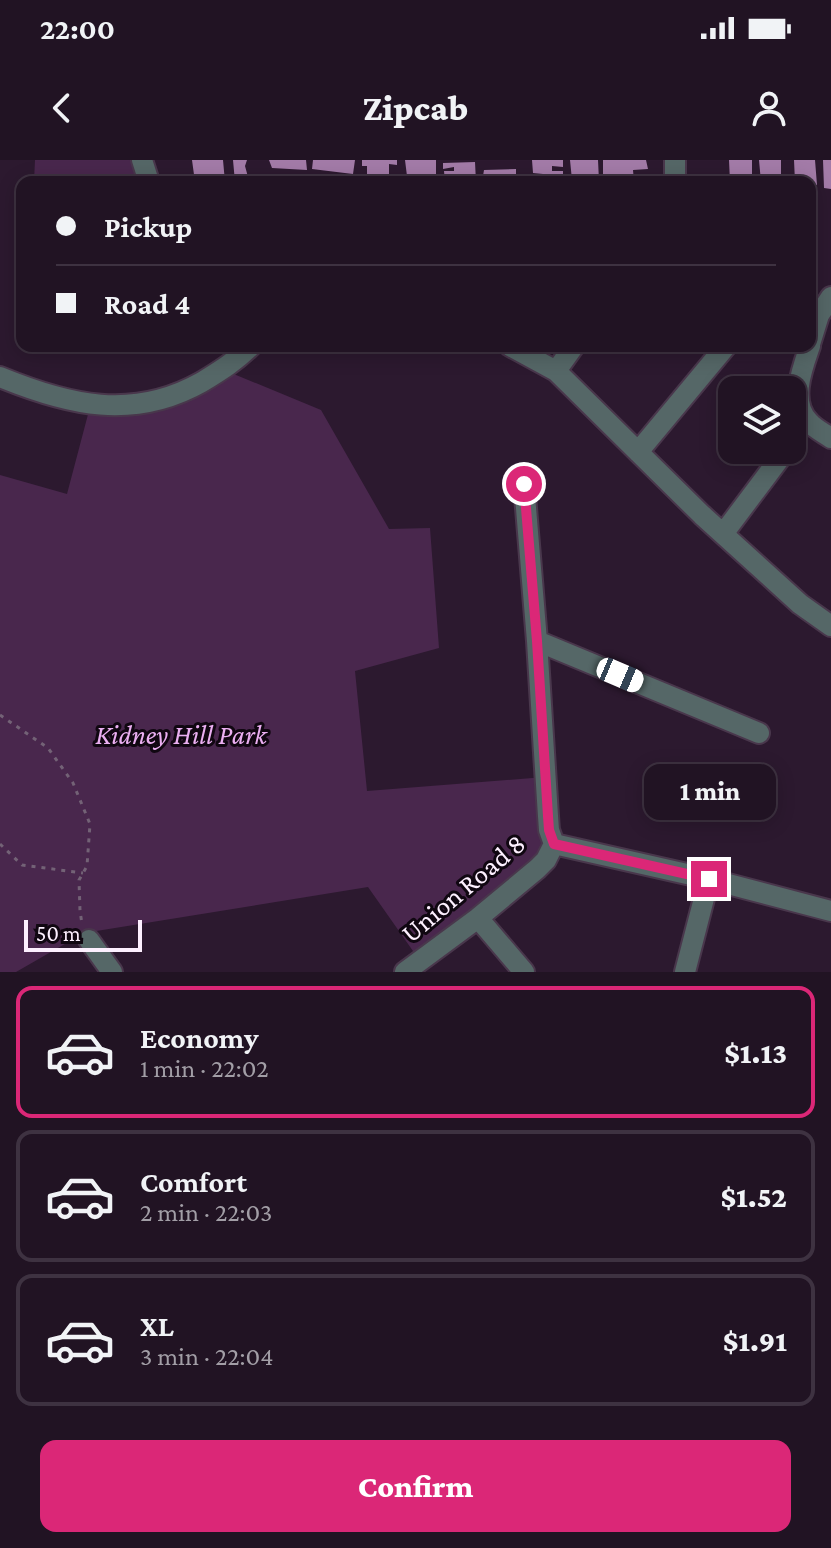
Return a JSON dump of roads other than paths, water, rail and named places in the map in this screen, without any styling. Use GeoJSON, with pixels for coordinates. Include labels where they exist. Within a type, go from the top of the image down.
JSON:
{"type":"FeatureCollection","features":[{"type":"Feature","properties":{"kind":"street"},"geometry":{"type":"LineString","coordinates":[[0,377],[52,396],[118,406],[141,404],[170,398],[236,362],[245,352]]}},
{"type":"Feature","properties":{"kind":"street"},"geometry":{"type":"LineString","coordinates":[[521,352],[556,371],[723,534],[800,604],[831,626]]}},
{"type":"Feature","properties":{"kind":"street"},"geometry":{"type":"LineString","coordinates":[[556,371],[570,352]]}},
{"type":"Feature","properties":{"kind":"street"},"geometry":{"type":"LineString","coordinates":[[638,452],[721,352]]}},
{"type":"Feature","properties":{"kind":"street"},"geometry":{"type":"LineString","coordinates":[[808,352],[798,393],[801,408],[808,422],[831,438]]}},
{"type":"Feature","properties":{"kind":"street"},"geometry":{"type":"LineString","coordinates":[[723,534],[776,464]]}},
{"type":"Feature","properties":{"kind":"street"},"geometry":{"type":"LineString","coordinates":[[524,484],[549,830],[554,844],[709,879],[831,911]]}},
{"type":"Feature","properties":{"kind":"street"},"geometry":{"type":"LineString","coordinates":[[537,641],[759,733]]}},
{"type":"Feature","properties":{"kind":"street","name":"Union Road 8"},"geometry":{"type":"LineString","coordinates":[[405,972],[537,869],[554,844]]}},
{"type":"Feature","properties":{"kind":"street"},"geometry":{"type":"LineString","coordinates":[[685,972],[709,879]]}},
{"type":"Feature","properties":{"kind":"street"},"geometry":{"type":"LineString","coordinates":[[478,918],[524,972]]}},
{"type":"Feature","properties":{"kind":"street"},"geometry":{"type":"LineString","coordinates":[[89,940],[112,972]]}},
{"type":"Feature","properties":{"kind":"park label","name":"Kidney Hill Park"},"geometry":{"type":"Point","coordinates":[181,734]}}]}
